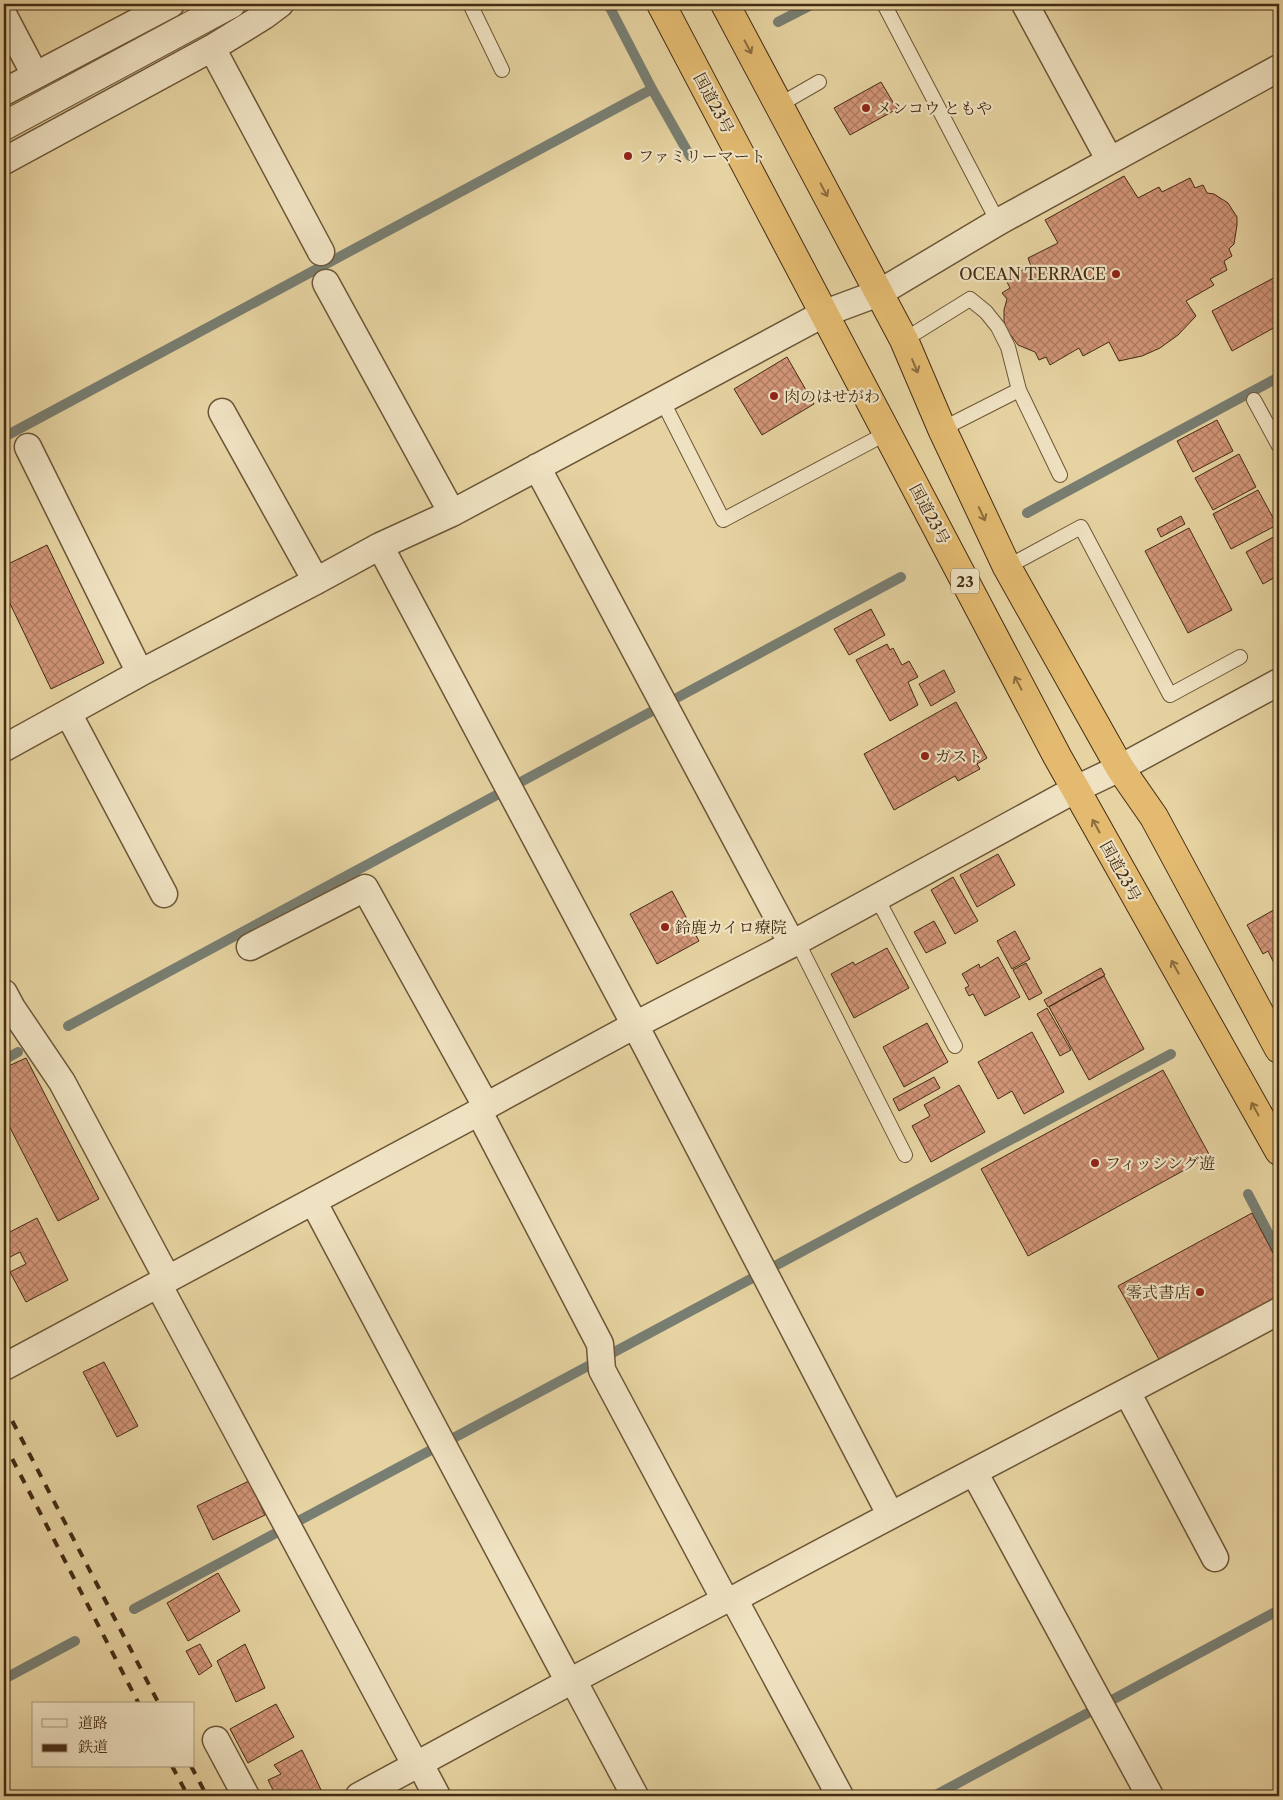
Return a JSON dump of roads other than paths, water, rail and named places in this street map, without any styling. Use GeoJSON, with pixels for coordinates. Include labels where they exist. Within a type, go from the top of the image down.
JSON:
{"type":"FeatureCollection","features":[{"type":"Feature","properties":{"kind":"highway","name":"国道23号"},"geometry":{"type":"LineString","coordinates":[[662,4],[1076,789],[1279,1151]]}},
{"type":"Feature","properties":{"kind":"highway"},"geometry":{"type":"LineString","coordinates":[[725,4],[904,340],[942,429],[1007,567],[1120,768],[1154,817],[1279,1049]]}},
{"type":"Feature","properties":{"kind":"street"},"geometry":{"type":"LineString","coordinates":[[4,92],[171,4]]}},
{"type":"Feature","properties":{"kind":"street"},"geometry":{"type":"LineString","coordinates":[[4,126],[231,4]]}},
{"type":"Feature","properties":{"kind":"street"},"geometry":{"type":"LineString","coordinates":[[4,161],[212,48],[280,4]]}},
{"type":"Feature","properties":{"kind":"street"},"geometry":{"type":"LineString","coordinates":[[1025,4],[1109,159]]}},
{"type":"Feature","properties":{"kind":"street"},"geometry":{"type":"LineString","coordinates":[[4,16],[35,75]]}},
{"type":"Feature","properties":{"kind":"street"},"geometry":{"type":"LineString","coordinates":[[212,48],[321,252]]}},
{"type":"Feature","properties":{"kind":"street"},"geometry":{"type":"LineString","coordinates":[[4,748],[140,673],[380,546],[452,513],[825,312],[879,293],[1109,159],[1279,68]]}},
{"type":"Feature","properties":{"kind":"street"},"geometry":{"type":"LineString","coordinates":[[326,283],[452,513]]}},
{"type":"Feature","properties":{"kind":"street"},"geometry":{"type":"LineString","coordinates":[[222,412],[316,581]]}},
{"type":"Feature","properties":{"kind":"street"},"geometry":{"type":"LineString","coordinates":[[28,447],[140,673]]}},
{"type":"Feature","properties":{"kind":"street"},"geometry":{"type":"LineString","coordinates":[[536,467],[663,704],[795,942]]}},
{"type":"Feature","properties":{"kind":"street"},"geometry":{"type":"LineString","coordinates":[[380,546],[635,1025],[890,1514]]}},
{"type":"Feature","properties":{"kind":"street"},"geometry":{"type":"LineString","coordinates":[[4,1367],[314,1201],[635,1025],[795,942],[1076,789],[1120,768],[1279,682]]}},
{"type":"Feature","properties":{"kind":"street"},"geometry":{"type":"LineString","coordinates":[[68,713],[164,894]]}},
{"type":"Feature","properties":{"kind":"street"},"geometry":{"type":"LineString","coordinates":[[250,947],[365,888],[482,1109],[600,1344],[602,1370],[840,1796]]}},
{"type":"Feature","properties":{"kind":"street"},"geometry":{"type":"LineString","coordinates":[[4,993],[62,1082],[296,1541],[436,1796]]}},
{"type":"Feature","properties":{"kind":"street"},"geometry":{"type":"LineString","coordinates":[[314,1201],[448,1457],[634,1796]]}},
{"type":"Feature","properties":{"kind":"street"},"geometry":{"type":"LineString","coordinates":[[359,1796],[571,1681],[1127,1392],[1279,1310]]}},
{"type":"Feature","properties":{"kind":"street"},"geometry":{"type":"LineString","coordinates":[[1127,1392],[1215,1558]]}},
{"type":"Feature","properties":{"kind":"street"},"geometry":{"type":"LineString","coordinates":[[974,1472],[1150,1796]]}},
{"type":"Feature","properties":{"kind":"street"},"geometry":{"type":"LineString","coordinates":[[216,1740],[246,1796]]}},
{"type":"Feature","properties":{"kind":"lane"},"geometry":{"type":"LineString","coordinates":[[470,4],[502,70]]}},
{"type":"Feature","properties":{"kind":"lane"},"geometry":{"type":"LineString","coordinates":[[884,4],[998,222]]}},
{"type":"Feature","properties":{"kind":"lane"},"geometry":{"type":"LineString","coordinates":[[778,106],[819,82]]}},
{"type":"Feature","properties":{"kind":"lane"},"geometry":{"type":"LineString","coordinates":[[904,340],[970,299],[986,312],[998,327],[1008,347],[1019,390],[1060,475]]}},
{"type":"Feature","properties":{"kind":"lane"},"geometry":{"type":"LineString","coordinates":[[942,429],[1019,390]]}},
{"type":"Feature","properties":{"kind":"lane"},"geometry":{"type":"LineString","coordinates":[[662,400],[723,520],[888,433]]}},
{"type":"Feature","properties":{"kind":"lane"},"geometry":{"type":"LineString","coordinates":[[1254,400],[1279,446]]}},
{"type":"Feature","properties":{"kind":"lane"},"geometry":{"type":"LineString","coordinates":[[1007,567],[1081,527],[1170,695],[1240,657]]}},
{"type":"Feature","properties":{"kind":"lane"},"geometry":{"type":"LineString","coordinates":[[877,898],[955,1046]]}},
{"type":"Feature","properties":{"kind":"lane"},"geometry":{"type":"LineString","coordinates":[[795,942],[905,1155]]}},
{"type":"Feature","properties":{"kind":"waterway"},"geometry":{"type":"LineString","coordinates":[[608,4],[652,89],[690,156]]}},
{"type":"Feature","properties":{"kind":"waterway"},"geometry":{"type":"LineString","coordinates":[[778,22],[813,4]]}},
{"type":"Feature","properties":{"kind":"waterway"},"geometry":{"type":"LineString","coordinates":[[4,437],[652,89]]}},
{"type":"Feature","properties":{"kind":"waterway"},"geometry":{"type":"LineString","coordinates":[[1027,513],[1279,377]]}},
{"type":"Feature","properties":{"kind":"waterway"},"geometry":{"type":"LineString","coordinates":[[68,1026],[901,577]]}},
{"type":"Feature","properties":{"kind":"waterway"},"geometry":{"type":"LineString","coordinates":[[4,1060],[18,1052]]}},
{"type":"Feature","properties":{"kind":"waterway"},"geometry":{"type":"LineString","coordinates":[[134,1609],[1171,1054]]}},
{"type":"Feature","properties":{"kind":"waterway"},"geometry":{"type":"LineString","coordinates":[[1248,1194],[1279,1254]]}},
{"type":"Feature","properties":{"kind":"waterway"},"geometry":{"type":"LineString","coordinates":[[934,1796],[1279,1610]]}},
{"type":"Feature","properties":{"kind":"waterway"},"geometry":{"type":"LineString","coordinates":[[4,1679],[75,1641]]}},
{"type":"Feature","properties":{"kind":"railway"},"geometry":{"type":"LineString","coordinates":[[4,1405],[158,1702]]}},
{"type":"Feature","properties":{"kind":"railway"},"geometry":{"type":"LineString","coordinates":[[4,1443],[138,1702]]}},
{"type":"Feature","properties":{"kind":"railway"},"geometry":{"type":"LineString","coordinates":[[173,1768],[188,1796]]}},
{"type":"Feature","properties":{"kind":"railway"},"geometry":{"type":"LineString","coordinates":[[192,1768],[207,1796]]}},
{"type":"Feature","properties":{"kind":"place","name":"メンコウ ともや"},"geometry":{"type":"Point","coordinates":[866,108]}},
{"type":"Feature","properties":{"kind":"place","name":"ファミリーマート"},"geometry":{"type":"Point","coordinates":[628,156]}},
{"type":"Feature","properties":{"kind":"place","name":"OCEAN TERRACE"},"geometry":{"type":"Point","coordinates":[1116,274]}},
{"type":"Feature","properties":{"kind":"place","name":"肉のはせがわ"},"geometry":{"type":"Point","coordinates":[774,396]}},
{"type":"Feature","properties":{"kind":"place","name":"ガスト"},"geometry":{"type":"Point","coordinates":[925,756]}},
{"type":"Feature","properties":{"kind":"place","name":"鈴鹿カイロ療院"},"geometry":{"type":"Point","coordinates":[665,927]}},
{"type":"Feature","properties":{"kind":"place","name":"フィッシング遊"},"geometry":{"type":"Point","coordinates":[1095,1163]}},
{"type":"Feature","properties":{"kind":"place","name":"零式書店"},"geometry":{"type":"Point","coordinates":[1200,1292]}}]}
